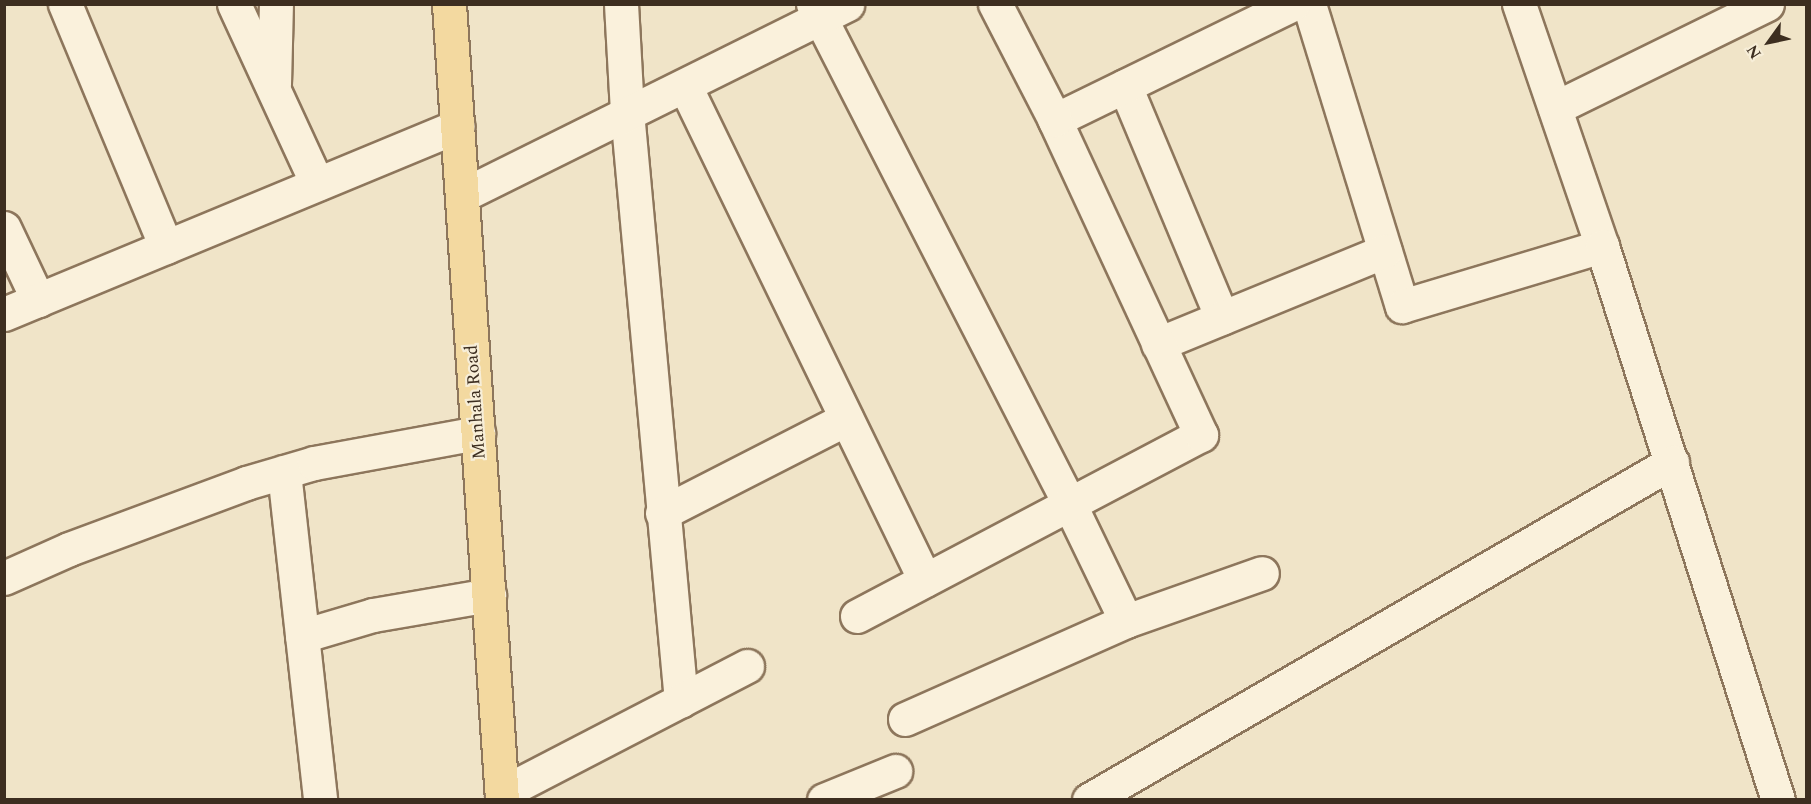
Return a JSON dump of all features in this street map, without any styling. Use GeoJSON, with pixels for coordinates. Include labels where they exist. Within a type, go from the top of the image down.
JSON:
{"type":"FeatureCollection","features":[{"type":"Feature","properties":{"kind":"main road","name":"Manhala Road"},"geometry":{"type":"LineString","coordinates":[[449,4],[502,796]]}},
{"type":"Feature","properties":{"kind":"street"},"geometry":{"type":"LineString","coordinates":[[65,4],[166,247]]}},
{"type":"Feature","properties":{"kind":"street"},"geometry":{"type":"LineString","coordinates":[[234,4],[317,184]]}},
{"type":"Feature","properties":{"kind":"street"},"geometry":{"type":"LineString","coordinates":[[274,92],[276,4]]}},
{"type":"Feature","properties":{"kind":"street"},"geometry":{"type":"LineString","coordinates":[[621,4],[627,112],[662,513],[681,700]]}},
{"type":"Feature","properties":{"kind":"street"},"geometry":{"type":"LineString","coordinates":[[857,616],[1201,435],[1055,120],[995,4]]}},
{"type":"Feature","properties":{"kind":"street"},"geometry":{"type":"LineString","coordinates":[[1055,120],[1293,4]]}},
{"type":"Feature","properties":{"kind":"street"},"geometry":{"type":"LineString","coordinates":[[1309,4],[1402,306],[1602,246]]}},
{"type":"Feature","properties":{"kind":"street"},"geometry":{"type":"LineString","coordinates":[[1519,4],[1602,246],[1778,800]]}},
{"type":"Feature","properties":{"kind":"street"},"geometry":{"type":"LineString","coordinates":[[1555,108],[1767,4]]}},
{"type":"Feature","properties":{"kind":"street"},"geometry":{"type":"LineString","coordinates":[[463,195],[627,112],[685,86],[827,9],[1126,621]]}},
{"type":"Feature","properties":{"kind":"street"},"geometry":{"type":"LineString","coordinates":[[685,86],[925,580]]}},
{"type":"Feature","properties":{"kind":"street"},"geometry":{"type":"LineString","coordinates":[[1125,86],[1222,318]]}},
{"type":"Feature","properties":{"kind":"street"},"geometry":{"type":"LineString","coordinates":[[4,314],[458,126]]}},
{"type":"Feature","properties":{"kind":"street"},"geometry":{"type":"LineString","coordinates":[[4,228],[38,300]]}},
{"type":"Feature","properties":{"kind":"street"},"geometry":{"type":"LineString","coordinates":[[1158,344],[1385,251]]}},
{"type":"Feature","properties":{"kind":"street"},"geometry":{"type":"LineString","coordinates":[[662,513],[846,419]]}},
{"type":"Feature","properties":{"kind":"street"},"geometry":{"type":"LineString","coordinates":[[4,578],[69,549],[246,483],[314,463],[478,433]]}},
{"type":"Feature","properties":{"kind":"street"},"geometry":{"type":"LineString","coordinates":[[1089,800],[1672,462]]}},
{"type":"Feature","properties":{"kind":"street"},"geometry":{"type":"LineString","coordinates":[[284,472],[320,800]]}},
{"type":"Feature","properties":{"kind":"street"},"geometry":{"type":"LineString","coordinates":[[905,719],[1126,621],[1262,573]]}},
{"type":"Feature","properties":{"kind":"street"},"geometry":{"type":"LineString","coordinates":[[302,636],[373,615],[489,595]]}},
{"type":"Feature","properties":{"kind":"street"},"geometry":{"type":"LineString","coordinates":[[502,796],[747,666]]}},
{"type":"Feature","properties":{"kind":"street"},"geometry":{"type":"LineString","coordinates":[[826,799],[896,771]]}}]}
